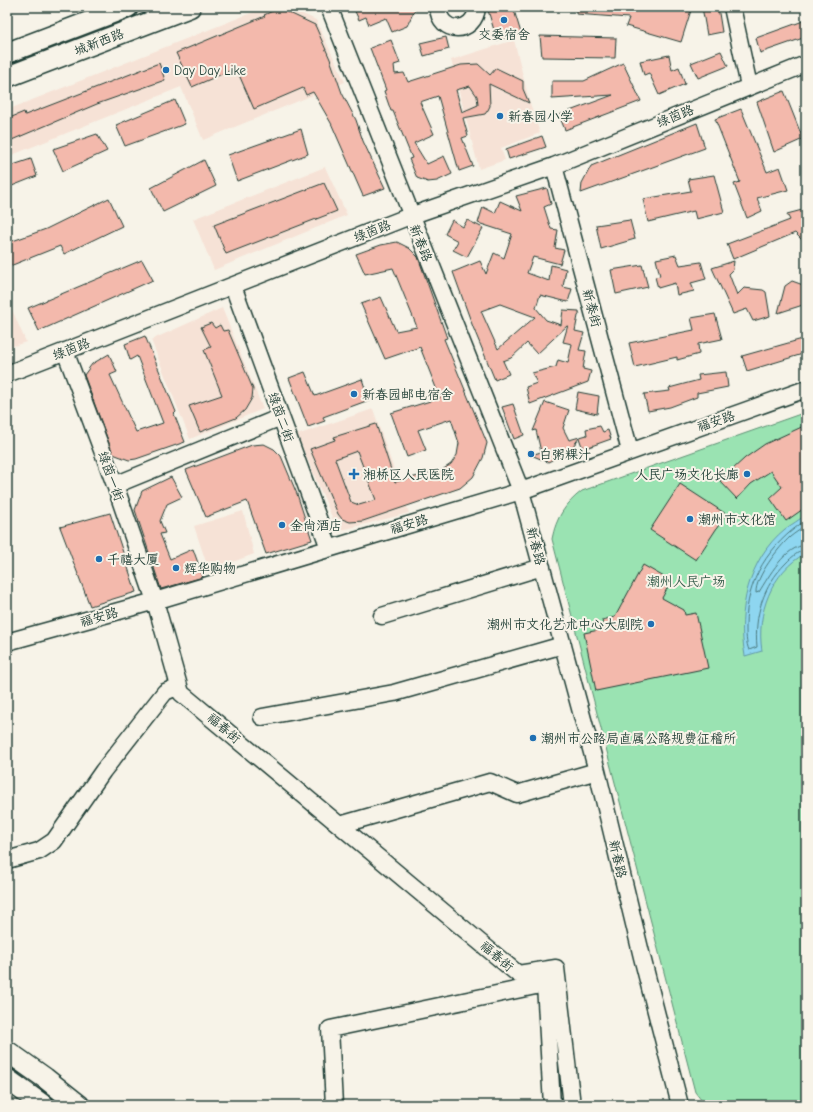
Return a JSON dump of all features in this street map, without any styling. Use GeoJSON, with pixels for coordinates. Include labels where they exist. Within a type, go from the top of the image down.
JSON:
{"type":"FeatureCollection","features":[{"type":"Feature","properties":{"kind":"main road","name":"城新西路"},"geometry":{"type":"LineString","coordinates":[[7,53],[128,7]]}},
{"type":"Feature","properties":{"kind":"main road","name":"城新西路"},"geometry":{"type":"LineString","coordinates":[[7,78],[190,7]]}},
{"type":"Feature","properties":{"kind":"main road"},"geometry":{"type":"LineString","coordinates":[[7,1051],[45,1078],[79,1105]]}},
{"type":"Feature","properties":{"kind":"main road"},"geometry":{"type":"LineString","coordinates":[[7,1079],[43,1105]]}},
{"type":"Feature","properties":{"kind":"street","name":"新春路"},"geometry":{"type":"LineString","coordinates":[[329,7],[410,216],[521,491],[598,771],[642,957],[680,1105]]}},
{"type":"Feature","properties":{"kind":"street"},"geometry":{"type":"LineString","coordinates":[[438,7],[441,20],[451,27],[458,28],[470,24],[476,13],[476,7]]}},
{"type":"Feature","properties":{"kind":"street"},"geometry":{"type":"LineString","coordinates":[[732,7],[750,86]]}},
{"type":"Feature","properties":{"kind":"street","name":"绿茵路"},"geometry":{"type":"LineString","coordinates":[[7,374],[410,216],[554,166],[806,64]]}},
{"type":"Feature","properties":{"kind":"street","name":"新泰街"},"geometry":{"type":"LineString","coordinates":[[554,166],[630,451]]}},
{"type":"Feature","properties":{"kind":"street","name":"绿茵二街"},"geometry":{"type":"LineString","coordinates":[[233,286],[329,548]]}},
{"type":"Feature","properties":{"kind":"street","name":"绿茵一街"},"geometry":{"type":"LineString","coordinates":[[65,351],[115,485],[154,601]]}},
{"type":"Feature","properties":{"kind":"street","name":"福安路"},"geometry":{"type":"LineString","coordinates":[[7,642],[154,601],[521,491],[806,389]]}},
{"type":"Feature","properties":{"kind":"street"},"geometry":{"type":"LineString","coordinates":[[115,485],[281,417]]}},
{"type":"Feature","properties":{"kind":"street"},"geometry":{"type":"LineString","coordinates":[[382,616],[542,566]]}},
{"type":"Feature","properties":{"kind":"street","name":"福春街"},"geometry":{"type":"LineString","coordinates":[[154,601],[181,693],[518,974],[556,968],[572,1105]]}},
{"type":"Feature","properties":{"kind":"street"},"geometry":{"type":"LineString","coordinates":[[262,717],[394,693],[563,645]]}},
{"type":"Feature","properties":{"kind":"street"},"geometry":{"type":"LineString","coordinates":[[7,860],[39,851],[54,841],[103,771],[165,692],[179,686]]}},
{"type":"Feature","properties":{"kind":"street"},"geometry":{"type":"LineString","coordinates":[[340,825],[490,782],[517,794],[598,771]]}},
{"type":"Feature","properties":{"kind":"street"},"geometry":{"type":"LineString","coordinates":[[334,1105],[330,1029],[545,984],[552,1105]]}},
{"type":"Feature","properties":{"kind":"shaded area"},"geometry":{"type":"Polygon","coordinates":[[[266,7],[287,7],[316,20],[345,82],[203,140],[181,87],[7,157],[7,110],[266,7]]]}},
{"type":"Feature","properties":{"kind":"shaded area","name":"新春园小学"},"geometry":{"type":"Polygon","coordinates":[[[514,40],[529,100],[540,133],[501,148],[505,160],[479,169],[451,60],[514,40]]]}},
{"type":"Feature","properties":{"kind":"shaded area"},"geometry":{"type":"Polygon","coordinates":[[[325,167],[347,215],[214,270],[193,219],[325,167]]]}},
{"type":"Feature","properties":{"kind":"shaded area"},"geometry":{"type":"Polygon","coordinates":[[[7,298],[26,342],[7,348],[7,298]]]}},
{"type":"Feature","properties":{"kind":"shaded area"},"geometry":{"type":"Polygon","coordinates":[[[222,308],[263,409],[190,439],[151,340],[222,308]]]}},
{"type":"Feature","properties":{"kind":"shaded area","name":"湘桥区人民医院"},"geometry":{"type":"Polygon","coordinates":[[[373,409],[409,513],[338,531],[297,435],[373,409]]]}},
{"type":"Feature","properties":{"kind":"shaded area"},"geometry":{"type":"Polygon","coordinates":[[[243,511],[254,554],[209,571],[194,526],[243,511]]]}},
{"type":"Feature","properties":{"kind":"green space","name":"潮州人民广场"},"geometry":{"type":"Polygon","coordinates":[[[806,412],[806,1105],[705,1105],[695,1092],[552,539],[556,524],[562,512],[566,506],[582,491],[806,412]]]}},
{"type":"Feature","properties":{"kind":"water"},"geometry":{"type":"Polygon","coordinates":[[[806,515],[806,553],[794,561],[784,571],[775,583],[769,595],[761,623],[762,651],[745,656],[743,639],[744,604],[754,571],[762,555],[772,541],[785,529],[806,515]]]}},
{"type":"Feature","properties":{"kind":"building"},"geometry":{"type":"Polygon","coordinates":[[[353,7],[416,7],[407,26],[392,32],[386,18],[369,25],[366,17],[359,20],[353,7]]]}},
{"type":"Feature","properties":{"kind":"building","name":"交委宿舍"},"geometry":{"type":"Polygon","coordinates":[[[487,7],[513,7],[521,33],[497,40],[487,7]]]}},
{"type":"Feature","properties":{"kind":"building"},"geometry":{"type":"Polygon","coordinates":[[[576,7],[692,7],[681,42],[626,26],[629,18],[576,14],[576,7]]]}},
{"type":"Feature","properties":{"kind":"building"},"geometry":{"type":"Polygon","coordinates":[[[702,7],[718,7],[722,32],[707,35],[702,7]]]}},
{"type":"Feature","properties":{"kind":"building"},"geometry":{"type":"Polygon","coordinates":[[[279,8],[315,25],[330,59],[342,93],[356,120],[363,141],[385,188],[363,196],[331,123],[313,92],[306,95],[303,88],[254,109],[236,68],[192,87],[176,53],[265,16],[264,15],[279,8]]]}},
{"type":"Feature","properties":{"kind":"building"},"geometry":{"type":"Polygon","coordinates":[[[806,20],[806,37],[760,53],[756,38],[806,20]]]}},
{"type":"Feature","properties":{"kind":"building"},"geometry":{"type":"Polygon","coordinates":[[[540,36],[616,38],[615,58],[542,57],[540,36]]]}},
{"type":"Feature","properties":{"kind":"building"},"geometry":{"type":"Polygon","coordinates":[[[446,37],[449,49],[424,56],[420,43],[446,37]]]}},
{"type":"Feature","properties":{"kind":"building"},"geometry":{"type":"Polygon","coordinates":[[[391,40],[400,63],[394,65],[395,74],[404,73],[408,82],[461,65],[478,64],[490,75],[496,68],[523,81],[523,89],[529,103],[489,84],[490,106],[485,114],[463,118],[468,136],[462,138],[473,166],[459,171],[438,96],[420,102],[434,134],[414,143],[427,164],[444,156],[452,174],[437,181],[428,182],[417,178],[409,159],[412,158],[393,111],[391,111],[384,91],[386,90],[370,48],[391,40]],[[470,86],[456,90],[462,112],[478,105],[477,96],[470,86]]]}},
{"type":"Feature","properties":{"kind":"building"},"geometry":{"type":"Polygon","coordinates":[[[721,51],[728,66],[698,78],[691,63],[721,51]]]}},
{"type":"Feature","properties":{"kind":"building"},"geometry":{"type":"Polygon","coordinates":[[[669,55],[672,70],[679,67],[685,84],[659,95],[649,73],[644,75],[640,61],[669,55]]]}},
{"type":"Feature","properties":{"kind":"building"},"geometry":{"type":"Polygon","coordinates":[[[159,63],[165,80],[97,104],[7,142],[7,119],[24,112],[25,115],[159,63]]]}},
{"type":"Feature","properties":{"kind":"building"},"geometry":{"type":"Polygon","coordinates":[[[623,63],[641,101],[565,130],[559,115],[613,95],[552,99],[552,81],[584,81],[623,63]]]}},
{"type":"Feature","properties":{"kind":"building"},"geometry":{"type":"Polygon","coordinates":[[[784,91],[803,139],[774,152],[757,102],[784,91]]]}},
{"type":"Feature","properties":{"kind":"building"},"geometry":{"type":"Polygon","coordinates":[[[175,100],[185,124],[125,146],[116,125],[175,100]]]}},
{"type":"Feature","properties":{"kind":"building"},"geometry":{"type":"Polygon","coordinates":[[[741,109],[767,172],[780,167],[788,190],[757,198],[762,211],[747,218],[734,184],[740,182],[715,119],[741,109]]]}},
{"type":"Feature","properties":{"kind":"building"},"geometry":{"type":"Polygon","coordinates":[[[697,123],[705,148],[581,193],[582,183],[591,166],[697,123]]]}},
{"type":"Feature","properties":{"kind":"building"},"geometry":{"type":"Polygon","coordinates":[[[301,129],[308,154],[237,181],[228,155],[301,129]]]}},
{"type":"Feature","properties":{"kind":"building"},"geometry":{"type":"Polygon","coordinates":[[[97,134],[107,151],[63,171],[53,149],[97,134]]]}},
{"type":"Feature","properties":{"kind":"building"},"geometry":{"type":"Polygon","coordinates":[[[542,136],[546,147],[509,159],[506,149],[542,136]]]}},
{"type":"Feature","properties":{"kind":"building"},"geometry":{"type":"Polygon","coordinates":[[[31,159],[37,176],[7,188],[7,167],[31,159]]]}},
{"type":"Feature","properties":{"kind":"building"},"geometry":{"type":"Polygon","coordinates":[[[204,160],[216,186],[163,212],[151,188],[204,160]]]}},
{"type":"Feature","properties":{"kind":"building"},"geometry":{"type":"Polygon","coordinates":[[[714,175],[724,212],[696,219],[694,211],[648,222],[643,199],[691,191],[688,179],[714,175]]]}},
{"type":"Feature","properties":{"kind":"building"},"geometry":{"type":"Polygon","coordinates":[[[324,183],[337,211],[226,254],[214,225],[324,183]]]}},
{"type":"Feature","properties":{"kind":"building"},"geometry":{"type":"Polygon","coordinates":[[[547,188],[551,204],[544,207],[551,229],[558,230],[555,248],[564,250],[560,264],[533,257],[527,273],[549,281],[551,265],[566,269],[563,287],[572,289],[568,302],[540,295],[536,308],[546,320],[561,325],[563,310],[579,311],[580,313],[575,331],[584,333],[579,350],[586,351],[583,369],[591,371],[588,382],[530,404],[526,387],[537,383],[532,373],[556,367],[558,360],[568,363],[572,344],[563,342],[568,325],[537,354],[527,343],[511,358],[503,361],[509,374],[495,380],[473,327],[453,272],[480,261],[486,274],[494,253],[504,258],[512,234],[478,223],[483,207],[495,213],[500,201],[522,211],[516,196],[547,188]],[[500,304],[481,311],[498,349],[535,317],[500,304]]]}},
{"type":"Feature","properties":{"kind":"building"},"geometry":{"type":"Polygon","coordinates":[[[109,198],[122,226],[64,254],[60,246],[10,266],[7,258],[7,243],[46,229],[109,198]]]}},
{"type":"Feature","properties":{"kind":"building"},"geometry":{"type":"Polygon","coordinates":[[[806,209],[806,244],[795,233],[733,259],[727,244],[790,220],[787,214],[806,209]]]}},
{"type":"Feature","properties":{"kind":"building"},"geometry":{"type":"Polygon","coordinates":[[[452,220],[463,227],[467,220],[483,228],[467,257],[453,250],[458,241],[445,234],[452,220]]]}},
{"type":"Feature","properties":{"kind":"building"},"geometry":{"type":"Polygon","coordinates":[[[630,220],[635,239],[601,249],[596,225],[630,220]]]}},
{"type":"Feature","properties":{"kind":"building"},"geometry":{"type":"Polygon","coordinates":[[[397,242],[409,248],[418,257],[447,338],[444,339],[487,443],[483,458],[473,477],[460,488],[363,521],[350,522],[342,519],[338,514],[310,449],[335,440],[334,437],[376,424],[395,482],[442,470],[451,464],[457,455],[459,443],[451,419],[418,430],[426,450],[407,457],[391,413],[440,398],[420,347],[385,359],[361,304],[381,297],[396,331],[417,327],[393,268],[365,274],[356,254],[381,245],[397,242]],[[357,451],[335,459],[351,502],[359,505],[376,500],[357,451]]]}},
{"type":"Feature","properties":{"kind":"building"},"geometry":{"type":"Polygon","coordinates":[[[676,255],[680,265],[701,262],[706,279],[691,283],[694,291],[677,295],[675,283],[658,288],[655,277],[660,276],[656,259],[676,255]]]}},
{"type":"Feature","properties":{"kind":"building"},"geometry":{"type":"Polygon","coordinates":[[[142,260],[153,280],[39,331],[28,308],[142,260]]]}},
{"type":"Feature","properties":{"kind":"building"},"geometry":{"type":"Polygon","coordinates":[[[734,261],[733,270],[729,274],[737,295],[744,288],[763,290],[766,292],[770,316],[753,321],[747,309],[733,314],[712,268],[734,261]]]}},
{"type":"Feature","properties":{"kind":"building"},"geometry":{"type":"Polygon","coordinates":[[[642,265],[648,287],[616,294],[611,270],[642,265]]]}},
{"type":"Feature","properties":{"kind":"building"},"geometry":{"type":"Polygon","coordinates":[[[792,281],[806,286],[806,304],[778,313],[785,286],[792,281]]]}},
{"type":"Feature","properties":{"kind":"building"},"geometry":{"type":"Polygon","coordinates":[[[715,314],[722,339],[698,344],[699,354],[677,360],[677,357],[635,367],[629,343],[694,330],[691,318],[715,314]]]}},
{"type":"Feature","properties":{"kind":"building"},"geometry":{"type":"Polygon","coordinates":[[[211,323],[215,328],[220,325],[223,331],[228,330],[253,389],[252,398],[245,410],[236,418],[200,432],[189,406],[222,395],[204,350],[211,347],[201,327],[211,323]]]}},
{"type":"Feature","properties":{"kind":"building"},"geometry":{"type":"Polygon","coordinates":[[[145,336],[176,412],[174,414],[185,442],[129,460],[113,454],[84,375],[92,364],[109,354],[117,372],[110,375],[136,432],[163,423],[137,356],[130,360],[125,344],[145,336]]]}},
{"type":"Feature","properties":{"kind":"building"},"geometry":{"type":"Polygon","coordinates":[[[806,338],[806,353],[747,371],[742,356],[806,338]]]}},
{"type":"Feature","properties":{"kind":"building"},"geometry":{"type":"Polygon","coordinates":[[[305,372],[315,396],[362,379],[369,400],[323,417],[325,421],[308,427],[289,378],[305,372]]]}},
{"type":"Feature","properties":{"kind":"building"},"geometry":{"type":"Polygon","coordinates":[[[726,372],[728,387],[697,393],[697,397],[670,407],[648,411],[644,394],[670,391],[669,388],[699,380],[698,375],[726,372]]]}},
{"type":"Feature","properties":{"kind":"building"},"geometry":{"type":"Polygon","coordinates":[[[578,392],[599,396],[597,414],[575,409],[578,392]]]}},
{"type":"Feature","properties":{"kind":"building"},"geometry":{"type":"Polygon","coordinates":[[[545,402],[569,410],[563,428],[569,440],[587,435],[586,429],[600,426],[603,432],[608,430],[611,439],[583,449],[579,438],[569,452],[548,462],[531,455],[541,452],[536,430],[533,431],[545,402]]]}},
{"type":"Feature","properties":{"kind":"building"},"geometry":{"type":"Polygon","coordinates":[[[513,404],[524,435],[514,439],[502,407],[513,404]]]}},
{"type":"Feature","properties":{"kind":"building","name":"人民广场文化长廊"},"geometry":{"type":"Polygon","coordinates":[[[806,425],[806,507],[786,521],[770,498],[782,487],[771,471],[751,484],[737,499],[720,481],[745,458],[765,444],[806,425]]]}},
{"type":"Feature","properties":{"kind":"building"},"geometry":{"type":"Polygon","coordinates":[[[264,444],[274,449],[281,456],[297,494],[312,540],[266,554],[247,501],[206,517],[186,470],[252,445],[264,444]]]}},
{"type":"Feature","properties":{"kind":"building"},"geometry":{"type":"Polygon","coordinates":[[[171,477],[182,497],[167,504],[160,521],[165,533],[160,534],[170,559],[193,549],[203,577],[161,589],[135,510],[142,491],[171,477]]]}},
{"type":"Feature","properties":{"kind":"building"},"geometry":{"type":"Polygon","coordinates":[[[680,484],[726,514],[696,560],[650,530],[680,484]]]}},
{"type":"Feature","properties":{"kind":"building","name":"千禧大厦"},"geometry":{"type":"Polygon","coordinates":[[[110,513],[136,592],[90,606],[60,527],[110,513]]]}},
{"type":"Feature","properties":{"kind":"building","name":"潮州市文化艺术中心大剧院"},"geometry":{"type":"Polygon","coordinates":[[[643,565],[671,581],[662,598],[684,610],[685,615],[696,613],[708,668],[596,691],[584,633],[604,629],[602,620],[615,617],[643,565]]]}},
{"type":"Feature","properties":{"kind":"place","name":"交委宿舍"},"geometry":{"type":"Point","coordinates":[504,20]}},
{"type":"Feature","properties":{"kind":"place","name":"Day Day Like"},"geometry":{"type":"Point","coordinates":[166,70]}},
{"type":"Feature","properties":{"kind":"place","name":"新春园小学"},"geometry":{"type":"Point","coordinates":[500,116]}},
{"type":"Feature","properties":{"kind":"place","name":"新春园邮电宿舍"},"geometry":{"type":"Point","coordinates":[354,394]}},
{"type":"Feature","properties":{"kind":"place","name":"白粥粿汁"},"geometry":{"type":"Point","coordinates":[531,454]}},
{"type":"Feature","properties":{"kind":"place","name":"湘桥区人民医院"},"geometry":{"type":"Point","coordinates":[354,474]}},
{"type":"Feature","properties":{"kind":"place","name":"人民广场文化长廊"},"geometry":{"type":"Point","coordinates":[747,474]}},
{"type":"Feature","properties":{"kind":"place","name":"潮州市文化馆"},"geometry":{"type":"Point","coordinates":[690,519]}},
{"type":"Feature","properties":{"kind":"place","name":"金尚酒店"},"geometry":{"type":"Point","coordinates":[282,525]}},
{"type":"Feature","properties":{"kind":"place","name":"千禧大厦"},"geometry":{"type":"Point","coordinates":[99,559]}},
{"type":"Feature","properties":{"kind":"place","name":"辉华购物"},"geometry":{"type":"Point","coordinates":[176,568]}},
{"type":"Feature","properties":{"kind":"place","name":"潮州市文化艺术中心大剧院"},"geometry":{"type":"Point","coordinates":[651,624]}},
{"type":"Feature","properties":{"kind":"place","name":"潮州市公路局直属公路规费征稽所"},"geometry":{"type":"Point","coordinates":[533,738]}}]}
